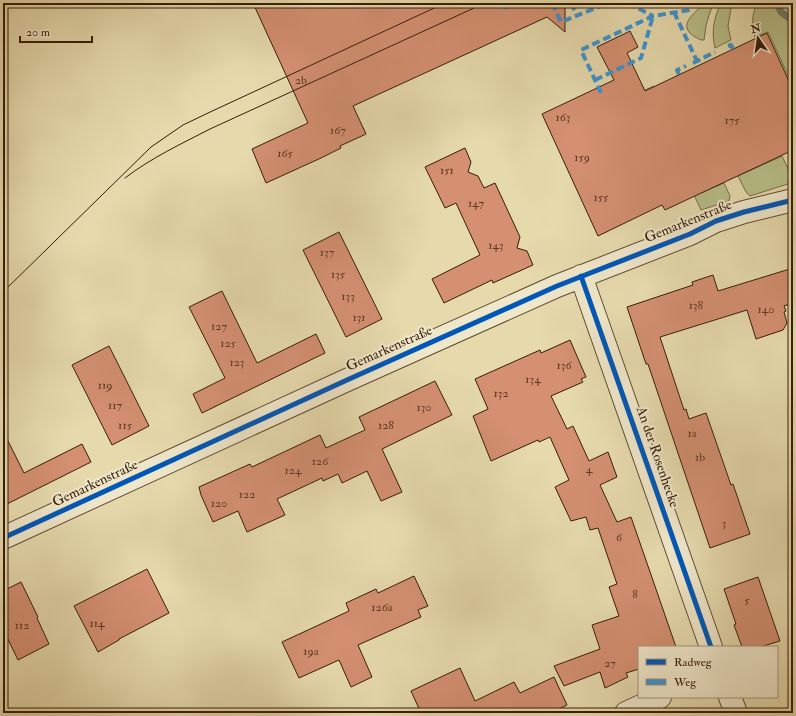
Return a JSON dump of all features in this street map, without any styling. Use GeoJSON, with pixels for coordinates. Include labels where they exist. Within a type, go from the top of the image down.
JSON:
{"type":"FeatureCollection","features":[{"type":"Feature","properties":{"kind":"street","name":"Gemarkenstraße"},"geometry":{"type":"LineString","coordinates":[[3,538],[354,377],[581,276],[690,234],[716,221],[744,212],[793,200]]}},
{"type":"Feature","properties":{"kind":"street","name":"An der Rosenhecke"},"geometry":{"type":"LineString","coordinates":[[581,276],[711,646]]}},
{"type":"Feature","properties":{"kind":"street"},"geometry":{"type":"LineString","coordinates":[[626,713],[658,698]]}},
{"type":"Feature","properties":{"kind":"street"},"geometry":{"type":"LineString","coordinates":[[730,698],[736,713]]}},
{"type":"Feature","properties":{"kind":"green space"},"geometry":{"type":"Polygon","coordinates":[[[705,3],[714,3],[710,12],[704,40],[701,40],[688,31],[687,26],[690,17],[705,3]]]}},
{"type":"Feature","properties":{"kind":"green space"},"geometry":{"type":"Polygon","coordinates":[[[721,3],[732,3],[728,26],[731,40],[715,48],[713,36],[714,25],[721,3]]]}},
{"type":"Feature","properties":{"kind":"green space"},"geometry":{"type":"Polygon","coordinates":[[[758,3],[793,3],[793,86],[768,32],[755,37],[753,20],[754,11],[758,3]]]}},
{"type":"Feature","properties":{"kind":"green space"},"geometry":{"type":"Polygon","coordinates":[[[654,86],[703,192],[724,183],[730,196],[729,201],[701,210],[645,90],[654,86]]]}},
{"type":"Feature","properties":{"kind":"green space"},"geometry":{"type":"Polygon","coordinates":[[[782,156],[793,179],[791,183],[750,196],[746,192],[738,176],[782,156]]]}},
{"type":"Feature","properties":{"kind":"building"},"geometry":{"type":"Polygon","coordinates":[[[253,3],[577,3],[565,8],[565,32],[547,17],[353,106],[366,134],[340,146],[341,148],[321,158],[266,183],[252,149],[308,123],[253,3]]]}},
{"type":"Feature","properties":{"kind":"building"},"geometry":{"type":"Polygon","coordinates":[[[630,31],[638,47],[627,53],[645,91],[767,33],[793,90],[793,150],[665,210],[662,205],[598,236],[542,114],[614,80],[597,47],[630,31]]]}},
{"type":"Feature","properties":{"kind":"building"},"geometry":{"type":"Polygon","coordinates":[[[465,148],[471,162],[468,172],[478,176],[484,188],[495,183],[520,237],[517,248],[527,251],[533,265],[493,283],[492,280],[444,303],[432,279],[480,255],[456,203],[445,208],[425,167],[465,148]]]}},
{"type":"Feature","properties":{"kind":"building"},"geometry":{"type":"Polygon","coordinates":[[[339,232],[382,319],[346,337],[303,250],[339,232]]]}},
{"type":"Feature","properties":{"kind":"building"},"geometry":{"type":"Polygon","coordinates":[[[793,268],[793,303],[784,306],[787,323],[783,330],[756,339],[747,310],[660,337],[684,410],[686,409],[689,419],[706,413],[750,534],[710,548],[648,364],[646,364],[627,307],[693,285],[692,282],[713,275],[718,291],[793,268]]]}},
{"type":"Feature","properties":{"kind":"building"},"geometry":{"type":"Polygon","coordinates":[[[222,291],[257,363],[316,334],[325,353],[202,413],[193,394],[225,378],[189,307],[222,291]]]}},
{"type":"Feature","properties":{"kind":"building"},"geometry":{"type":"Polygon","coordinates":[[[570,340],[586,377],[581,379],[583,382],[551,396],[567,429],[573,426],[589,461],[608,452],[617,477],[600,485],[617,522],[631,517],[676,646],[638,646],[638,669],[626,673],[628,677],[605,688],[600,672],[564,686],[554,666],[600,649],[592,625],[619,616],[609,587],[617,584],[598,528],[590,530],[586,517],[571,521],[555,487],[569,480],[550,437],[539,442],[538,440],[491,461],[473,416],[488,409],[475,379],[540,350],[541,353],[570,340]]]}},
{"type":"Feature","properties":{"kind":"building"},"geometry":{"type":"Polygon","coordinates":[[[109,346],[149,426],[112,445],[72,365],[109,346]]]}},
{"type":"Feature","properties":{"kind":"building"},"geometry":{"type":"Polygon","coordinates":[[[435,381],[452,415],[382,449],[402,492],[381,501],[367,471],[342,483],[338,474],[323,481],[322,478],[277,499],[285,515],[247,532],[238,511],[213,522],[199,487],[250,464],[252,467],[320,435],[326,448],[365,430],[359,417],[435,381]]]}},
{"type":"Feature","properties":{"kind":"building"},"geometry":{"type":"Polygon","coordinates":[[[3,431],[24,473],[82,444],[91,462],[3,506],[3,431]]]}},
{"type":"Feature","properties":{"kind":"building"},"geometry":{"type":"Polygon","coordinates":[[[147,569],[169,613],[119,639],[98,652],[74,606],[147,569]]]}},
{"type":"Feature","properties":{"kind":"building"},"geometry":{"type":"Polygon","coordinates":[[[414,576],[428,606],[418,610],[421,617],[358,645],[372,677],[351,687],[339,660],[299,678],[282,642],[349,611],[346,603],[376,589],[378,593],[414,576]]]}},
{"type":"Feature","properties":{"kind":"building"},"geometry":{"type":"Polygon","coordinates":[[[758,577],[780,641],[763,646],[742,646],[724,589],[758,577]]]}},
{"type":"Feature","properties":{"kind":"building"},"geometry":{"type":"Polygon","coordinates":[[[21,582],[49,644],[18,660],[3,629],[3,591],[21,582]]]}},
{"type":"Feature","properties":{"kind":"building"},"geometry":{"type":"Polygon","coordinates":[[[460,668],[475,701],[514,682],[520,693],[554,677],[567,705],[550,713],[421,713],[411,691],[460,668]]]}},
{"type":"Feature","properties":{"kind":"waterway"},"geometry":{"type":"LineString","coordinates":[[777,3],[781,12],[793,21]]}},
{"type":"Feature","properties":{"kind":"tram line"},"geometry":{"type":"LineString","coordinates":[[3,292],[151,147],[183,125],[445,3]]}},
{"type":"Feature","properties":{"kind":"tram line"},"geometry":{"type":"LineString","coordinates":[[125,178],[156,158],[210,129],[485,3]]}},
{"type":"Feature","properties":{"kind":"marked path"},"geometry":{"type":"LineString","coordinates":[[504,8],[514,3]]}},
{"type":"Feature","properties":{"kind":"marked path"},"geometry":{"type":"LineString","coordinates":[[552,3],[561,22],[608,3]]}},
{"type":"Feature","properties":{"kind":"marked path"},"geometry":{"type":"LineString","coordinates":[[571,3],[577,16]]}},
{"type":"Feature","properties":{"kind":"marked path"},"geometry":{"type":"LineString","coordinates":[[628,3],[653,16]]}},
{"type":"Feature","properties":{"kind":"marked path"},"geometry":{"type":"LineString","coordinates":[[601,93],[581,50],[653,16],[689,10],[697,3]]}},
{"type":"Feature","properties":{"kind":"marked path"},"geometry":{"type":"LineString","coordinates":[[674,12],[697,61]]}},
{"type":"Feature","properties":{"kind":"marked path"},"geometry":{"type":"LineString","coordinates":[[595,80],[641,58],[653,16]]}},
{"type":"Feature","properties":{"kind":"marked path"},"geometry":{"type":"LineString","coordinates":[[728,46],[731,45],[733,49]]}},
{"type":"Feature","properties":{"kind":"marked path"},"geometry":{"type":"LineString","coordinates":[[693,63],[715,52]]}},
{"type":"Feature","properties":{"kind":"marked path"},"geometry":{"type":"LineString","coordinates":[[679,74],[677,70],[686,66]]}},
{"type":"Feature","properties":{"kind":"cycle path"},"geometry":{"type":"LineString","coordinates":[[3,538],[347,380],[557,286],[690,234],[716,221],[744,212],[793,200]]}},
{"type":"Feature","properties":{"kind":"cycle path"},"geometry":{"type":"LineString","coordinates":[[581,276],[711,646]]}}]}
